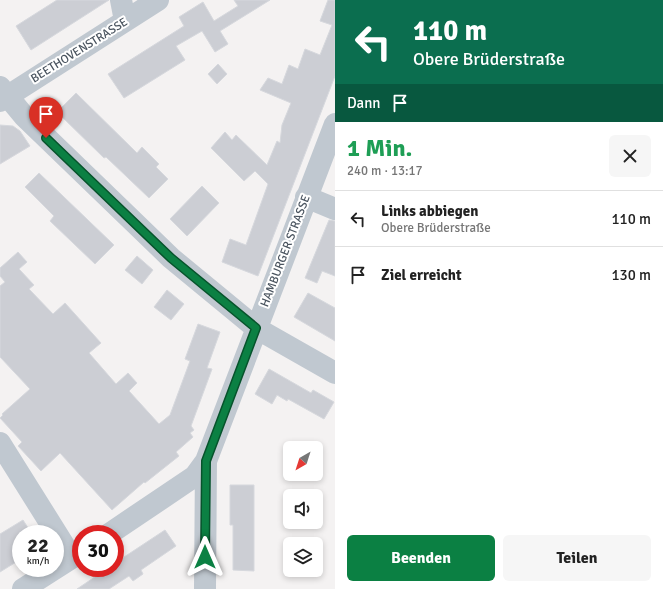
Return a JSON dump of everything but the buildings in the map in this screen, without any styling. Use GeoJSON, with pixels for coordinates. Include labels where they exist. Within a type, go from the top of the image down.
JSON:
{"type":"FeatureCollection","features":[{"type":"Feature","properties":{"kind":"street"},"geometry":{"type":"LineString","coordinates":[[121,0],[125,21]]}},
{"type":"Feature","properties":{"kind":"street","name":"BEETHOVENSTRASSE"},"geometry":{"type":"LineString","coordinates":[[2,95],[158,0]]}},
{"type":"Feature","properties":{"kind":"street"},"geometry":{"type":"LineString","coordinates":[[2,95],[171,258],[256,328],[335,373]]}},
{"type":"Feature","properties":{"kind":"street","name":"HAMBURGER STRASSE"},"geometry":{"type":"LineString","coordinates":[[205,589],[206,461],[335,124]]}},
{"type":"Feature","properties":{"kind":"street"},"geometry":{"type":"LineString","coordinates":[[306,197],[335,209]]}},
{"type":"Feature","properties":{"kind":"street"},"geometry":{"type":"LineString","coordinates":[[0,442],[72,548]]}},
{"type":"Feature","properties":{"kind":"street"},"geometry":{"type":"LineString","coordinates":[[122,525],[195,476],[206,461]]}},
{"type":"Feature","properties":{"kind":"street"},"geometry":{"type":"LineString","coordinates":[[23,589],[72,558]]}},
{"type":"Feature","properties":{"kind":"route"},"geometry":{"type":"LineString","coordinates":[[46,138],[171,258],[256,328],[206,461],[205,557]]}}]}
